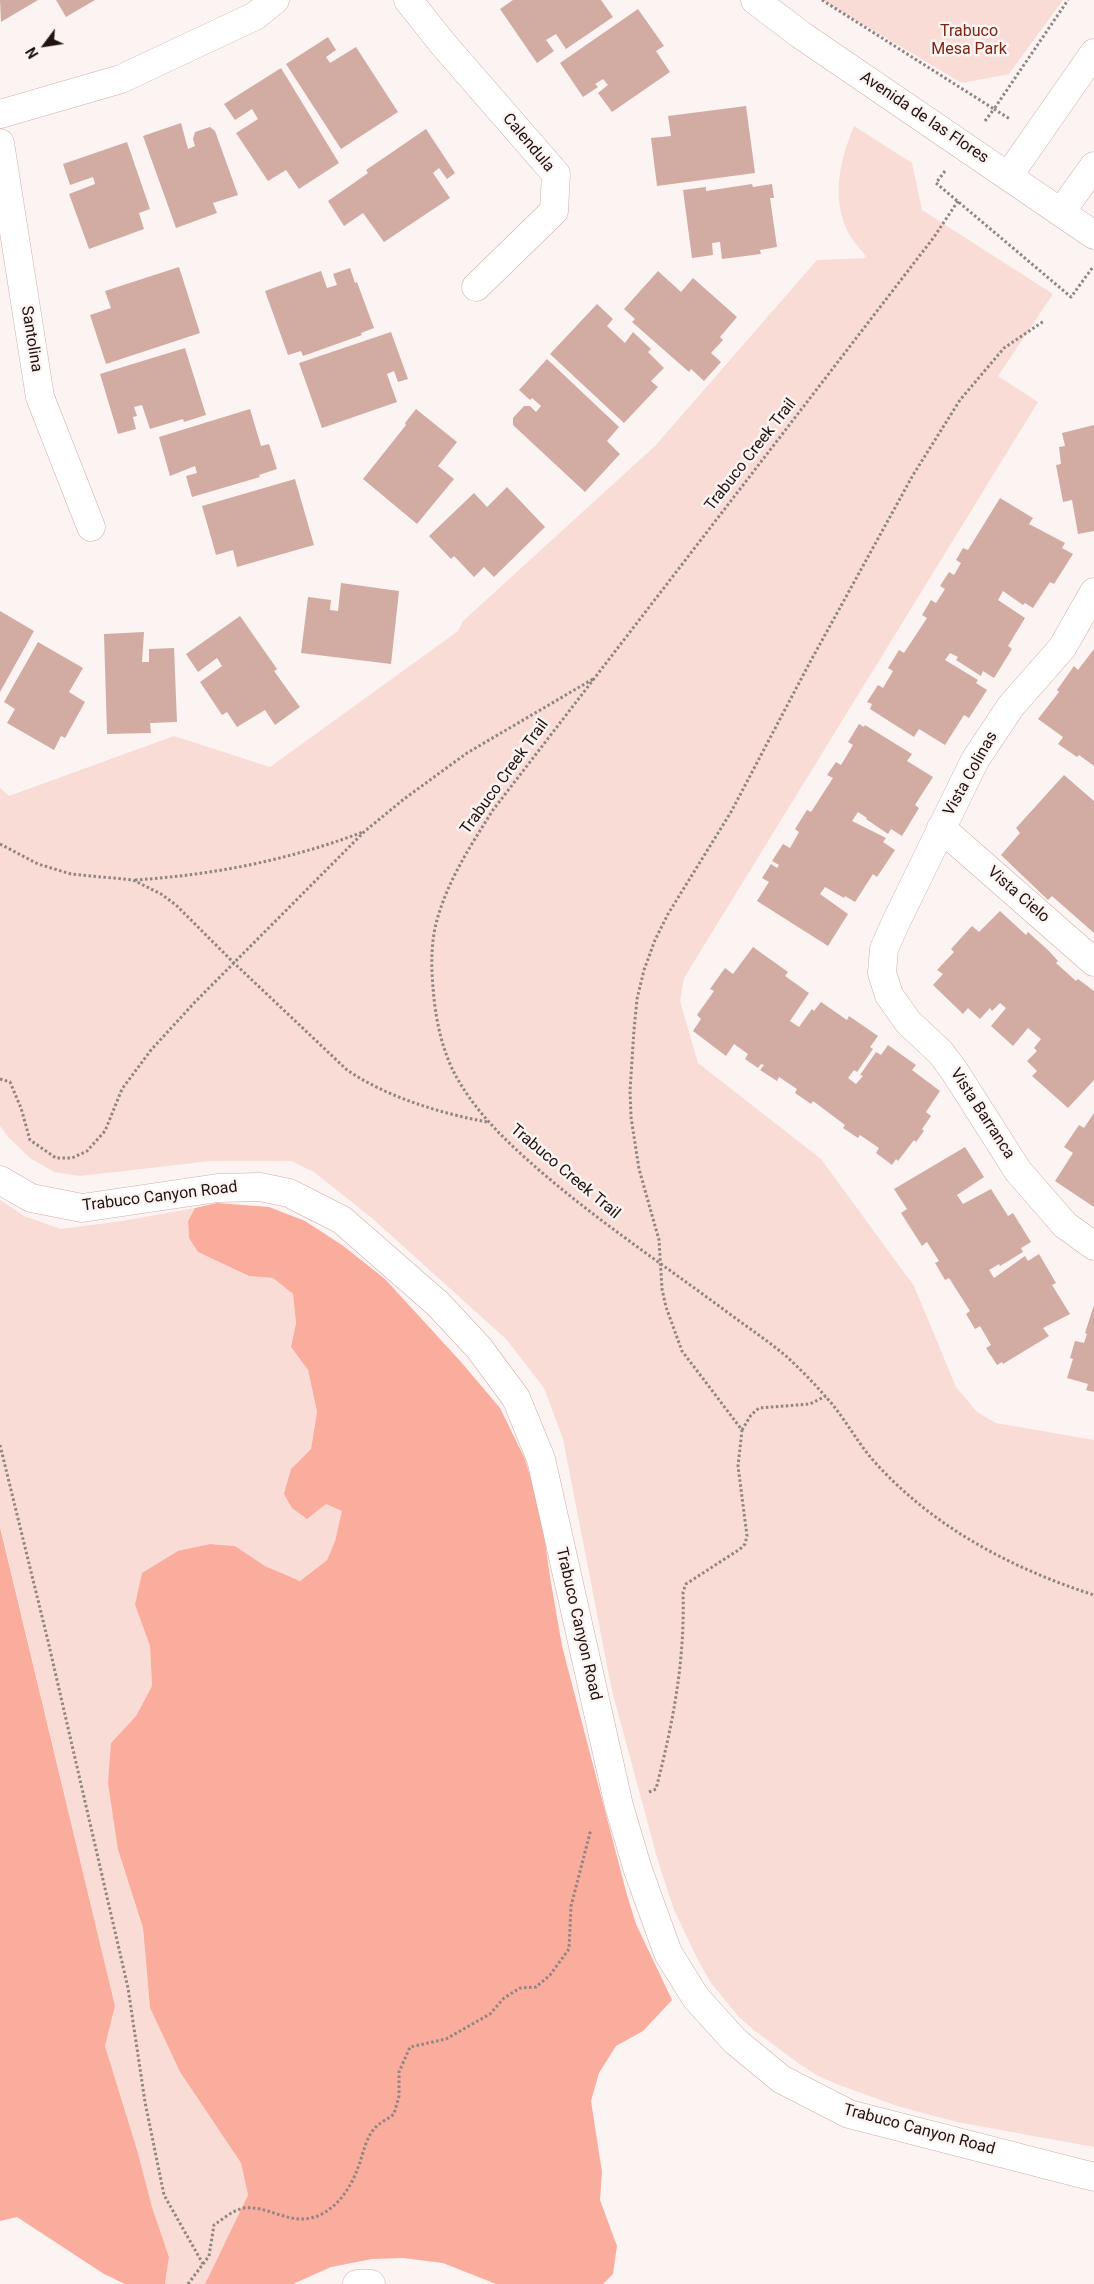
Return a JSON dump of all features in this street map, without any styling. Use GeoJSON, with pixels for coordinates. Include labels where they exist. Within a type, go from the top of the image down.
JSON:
{"type":"FeatureCollection","features":[{"type":"Feature","properties":{"kind":"street"},"geometry":{"type":"LineString","coordinates":[[0,114],[121,79],[255,16],[275,0]]}},
{"type":"Feature","properties":{"kind":"street","name":"Calendula"},"geometry":{"type":"LineString","coordinates":[[408,0],[443,44],[556,174],[554,211],[476,287]]}},
{"type":"Feature","properties":{"kind":"street","name":"Avenida de las Flores"},"geometry":{"type":"LineString","coordinates":[[755,0],[964,147],[1010,175],[1094,235]]}},
{"type":"Feature","properties":{"kind":"street"},"geometry":{"type":"LineString","coordinates":[[1010,175],[1094,52]]}},
{"type":"Feature","properties":{"kind":"street","name":"Santolina"},"geometry":{"type":"LineString","coordinates":[[0,143],[40,397],[92,527]]}},
{"type":"Feature","properties":{"kind":"street"},"geometry":{"type":"LineString","coordinates":[[1062,212],[1094,166]]}},
{"type":"Feature","properties":{"kind":"street","name":"Vista Colinas"},"geometry":{"type":"LineString","coordinates":[[882,974],[884,949],[975,760],[1011,706],[1062,648],[1094,592]]}},
{"type":"Feature","properties":{"kind":"street","name":"Vista Cielo"},"geometry":{"type":"LineString","coordinates":[[941,828],[1094,962]]}},
{"type":"Feature","properties":{"kind":"street","name":"Vista Barranca"},"geometry":{"type":"LineString","coordinates":[[882,974],[889,995],[908,1022],[941,1053],[955,1072],[1018,1171],[1065,1226],[1094,1246]]}},
{"type":"Feature","properties":{"kind":"street","name":"Trabuco Canyon Road"},"geometry":{"type":"LineString","coordinates":[[0,1180],[31,1198],[82,1208],[218,1188],[260,1187],[290,1193],[342,1220],[438,1304],[479,1348],[516,1398],[541,1459],[619,1806],[638,1870],[668,1953],[696,1998],[735,2041],[781,2079],[850,2114],[1094,2177]]}},
{"type":"Feature","properties":{"kind":"street"},"geometry":{"type":"LineString","coordinates":[[357,2284],[371,2284]]}},
{"type":"Feature","properties":{"kind":"path"},"geometry":{"type":"LineString","coordinates":[[822,0],[994,110],[1068,0]]}},
{"type":"Feature","properties":{"kind":"path"},"geometry":{"type":"LineString","coordinates":[[936,183],[1071,297],[1094,266]]}},
{"type":"Feature","properties":{"kind":"path","name":"Trabuco Creek Trail"},"geometry":{"type":"LineString","coordinates":[[958,201],[934,237],[493,810],[446,892],[436,921],[431,971],[434,1001],[440,1029],[456,1076],[488,1122],[569,1196],[786,1356],[826,1396],[872,1458],[917,1504],[955,1533],[1005,1560],[1054,1582],[1094,1595]]}},
{"type":"Feature","properties":{"kind":"path"},"geometry":{"type":"LineString","coordinates":[[742,1430],[682,1352],[666,1307],[660,1262],[660,1240],[645,1192],[635,1146],[630,1091],[637,999],[644,970],[655,940],[668,914],[731,812],[809,664],[914,475],[960,400],[1004,348],[1044,321]]}},
{"type":"Feature","properties":{"kind":"path"},"geometry":{"type":"LineString","coordinates":[[0,1079],[10,1082],[30,1140],[56,1158],[72,1158],[87,1151],[106,1131],[122,1089],[136,1068],[176,1022],[365,831],[404,799],[460,758],[596,677]]}},
{"type":"Feature","properties":{"kind":"path"},"geometry":{"type":"LineString","coordinates":[[0,844],[38,864],[71,874],[133,880],[179,877],[250,865],[324,846],[365,831]]}},
{"type":"Feature","properties":{"kind":"path"},"geometry":{"type":"LineString","coordinates":[[133,880],[161,894],[176,905],[331,1058],[363,1081],[414,1102],[488,1122]]}},
{"type":"Feature","properties":{"kind":"path"},"geometry":{"type":"LineString","coordinates":[[188,2284],[209,2256],[214,2225],[230,2214],[244,2208],[261,2210],[278,2216],[301,2220],[320,2215],[334,2206],[349,2188],[366,2142],[377,2125],[394,2114],[400,2096],[399,2072],[410,2047],[446,2039],[490,2014],[504,1998],[520,1988],[536,1986],[550,1975],[569,1949],[571,1906],[589,1833],[599,1814],[656,1790],[678,1696],[681,1668],[683,1592],[686,1584],[745,1544],[747,1536],[738,1466],[742,1430],[750,1414],[759,1408],[810,1404],[826,1396]]}},
{"type":"Feature","properties":{"kind":"path"},"geometry":{"type":"LineString","coordinates":[[0,1445],[48,1641],[128,1988],[145,2102],[164,2195],[203,2264]]}},
{"type":"Feature","properties":{"kind":"green space","name":"Trabuco Mesa Park"},"geometry":{"type":"Polygon","coordinates":[[[822,0],[1063,0],[1009,74],[962,83],[822,0]]]}},
{"type":"Feature","properties":{"kind":"green space"},"geometry":{"type":"Polygon","coordinates":[[[854,126],[912,163],[922,210],[1053,294],[998,376],[1038,402],[684,978],[680,1001],[698,1063],[821,1159],[914,1286],[956,1387],[977,1412],[996,1423],[1094,1440],[1094,2147],[957,2122],[897,2106],[839,2085],[818,2076],[755,2031],[739,2017],[711,1983],[674,1910],[658,1861],[612,1691],[563,1439],[544,1388],[506,1339],[373,1219],[314,1172],[291,1161],[211,1161],[80,1176],[54,1172],[30,1158],[8,1137],[0,1126],[0,788],[9,796],[174,736],[270,767],[458,631],[463,621],[655,446],[817,260],[867,258],[848,232],[840,206],[839,179],[841,165],[854,126]]]}},
{"type":"Feature","properties":{"kind":"green space"},"geometry":{"type":"Polygon","coordinates":[[[0,1200],[24,1216],[61,1229],[122,1221],[195,1208],[188,1221],[189,1238],[198,1252],[249,1276],[273,1278],[293,1294],[296,1323],[291,1347],[308,1370],[317,1412],[311,1449],[291,1469],[326,1504],[343,1511],[335,1541],[327,1560],[300,1581],[265,1566],[235,1546],[211,1544],[174,1553],[135,1605],[150,1646],[152,1686],[136,1716],[111,1743],[118,1851],[143,1928],[150,2008],[180,2072],[241,2163],[248,2195],[205,2284],[165,2284],[169,2257],[152,2207],[138,2153],[105,2046],[115,2006],[0,1525],[0,1200]]]}},
{"type":"Feature","properties":{"kind":"shaded area"},"geometry":{"type":"Polygon","coordinates":[[[217,1203],[269,1207],[305,1221],[342,1245],[385,1279],[500,1408],[525,1459],[541,1513],[562,1646],[627,1895],[636,1924],[672,2000],[643,2031],[616,2046],[599,2073],[591,2101],[602,2172],[600,2200],[617,2246],[613,2274],[603,2284],[496,2284],[443,2263],[403,2258],[372,2259],[331,2267],[293,2284],[205,2284],[248,2195],[241,2163],[180,2072],[150,2008],[143,1928],[118,1850],[108,1783],[111,1743],[136,1716],[152,1686],[150,1646],[135,1605],[142,1573],[178,1551],[210,1544],[235,1546],[265,1566],[300,1581],[327,1560],[335,1541],[342,1511],[326,1504],[307,1519],[292,1508],[284,1494],[291,1469],[311,1449],[317,1412],[308,1370],[291,1347],[296,1323],[293,1294],[273,1278],[249,1276],[198,1252],[189,1238],[188,1221],[195,1208],[217,1203]]]}},
{"type":"Feature","properties":{"kind":"shaded area"},"geometry":{"type":"Polygon","coordinates":[[[0,1527],[115,2006],[105,2046],[138,2153],[152,2207],[169,2257],[165,2284],[125,2284],[104,2274],[17,2217],[0,2221],[0,1527]]]}},
{"type":"Feature","properties":{"kind":"building"},"geometry":{"type":"Polygon","coordinates":[[[0,0],[38,0],[1,22],[0,0]]]}},
{"type":"Feature","properties":{"kind":"building"},"geometry":{"type":"Polygon","coordinates":[[[56,0],[95,0],[66,17],[56,0]]]}},
{"type":"Feature","properties":{"kind":"building"},"geometry":{"type":"Polygon","coordinates":[[[513,0],[601,0],[613,17],[566,49],[556,34],[546,40],[554,51],[537,63],[500,9],[513,0]]]}},
{"type":"Feature","properties":{"kind":"building"},"geometry":{"type":"Polygon","coordinates":[[[638,9],[664,46],[656,51],[670,72],[612,112],[598,93],[608,85],[603,79],[595,84],[598,87],[583,97],[560,63],[638,9]]]}},
{"type":"Feature","properties":{"kind":"building"},"geometry":{"type":"Polygon","coordinates":[[[328,37],[336,50],[326,57],[330,63],[356,47],[398,112],[341,149],[286,64],[328,37]]]}},
{"type":"Feature","properties":{"kind":"building"},"geometry":{"type":"Polygon","coordinates":[[[281,68],[339,163],[299,189],[286,170],[268,181],[236,133],[258,119],[252,109],[235,120],[224,104],[281,68]]]}},
{"type":"Feature","properties":{"kind":"building"},"geometry":{"type":"Polygon","coordinates":[[[746,106],[755,173],[657,186],[651,138],[671,136],[668,116],[746,106]]]}},
{"type":"Feature","properties":{"kind":"building"},"geometry":{"type":"Polygon","coordinates":[[[181,123],[188,149],[195,146],[193,139],[195,132],[210,127],[215,131],[238,195],[213,203],[217,213],[176,228],[143,136],[181,123]]]}},
{"type":"Feature","properties":{"kind":"building"},"geometry":{"type":"Polygon","coordinates":[[[426,129],[455,173],[447,179],[439,168],[433,173],[450,198],[384,242],[363,213],[344,226],[328,201],[368,173],[366,170],[426,129]]]}},
{"type":"Feature","properties":{"kind":"building"},"geometry":{"type":"Polygon","coordinates":[[[127,142],[150,209],[139,213],[144,229],[89,249],[69,194],[95,184],[93,177],[70,185],[63,164],[127,142]]]}},
{"type":"Feature","properties":{"kind":"building"},"geometry":{"type":"Polygon","coordinates":[[[752,184],[753,187],[772,184],[774,198],[770,198],[777,247],[760,250],[761,254],[722,259],[720,242],[712,243],[713,255],[692,258],[683,190],[706,187],[706,191],[752,184]]]}},
{"type":"Feature","properties":{"kind":"building"},"geometry":{"type":"Polygon","coordinates":[[[179,267],[200,333],[106,364],[90,315],[111,308],[105,291],[179,267]]]}},
{"type":"Feature","properties":{"kind":"building"},"geometry":{"type":"Polygon","coordinates":[[[350,268],[374,328],[361,333],[362,335],[303,356],[301,351],[288,355],[265,291],[321,271],[327,288],[337,285],[333,274],[350,268]]]}},
{"type":"Feature","properties":{"kind":"building"},"geometry":{"type":"Polygon","coordinates":[[[658,271],[681,292],[693,278],[737,317],[720,337],[723,340],[711,353],[721,362],[704,381],[691,369],[689,372],[632,322],[635,319],[624,309],[658,271]]]}},
{"type":"Feature","properties":{"kind":"building"},"geometry":{"type":"Polygon","coordinates":[[[597,304],[613,319],[607,326],[625,343],[633,332],[651,349],[648,352],[664,368],[651,381],[658,387],[624,423],[550,354],[597,304]]]}},
{"type":"Feature","properties":{"kind":"building"},"geometry":{"type":"Polygon","coordinates":[[[391,332],[408,379],[398,382],[394,371],[387,374],[397,402],[322,428],[299,363],[391,332]]]}},
{"type":"Feature","properties":{"kind":"building"},"geometry":{"type":"Polygon","coordinates":[[[185,348],[206,415],[184,422],[183,419],[150,429],[142,405],[134,407],[137,416],[133,417],[136,429],[118,434],[100,374],[185,348]]]}},
{"type":"Feature","properties":{"kind":"building"},"geometry":{"type":"Polygon","coordinates":[[[547,359],[619,427],[607,441],[620,454],[585,492],[513,425],[513,418],[524,406],[530,406],[536,412],[541,406],[532,398],[530,400],[519,390],[547,359]]]}},
{"type":"Feature","properties":{"kind":"building"},"geometry":{"type":"Polygon","coordinates":[[[250,409],[261,446],[269,444],[277,469],[259,475],[260,477],[192,497],[186,476],[197,473],[195,466],[170,476],[159,437],[250,409]]]}},
{"type":"Feature","properties":{"kind":"building"},"geometry":{"type":"Polygon","coordinates":[[[416,409],[457,442],[438,466],[454,479],[417,524],[363,479],[406,425],[405,423],[416,409]]]}},
{"type":"Feature","properties":{"kind":"building"},"geometry":{"type":"Polygon","coordinates":[[[1094,425],[1094,531],[1078,534],[1072,500],[1063,502],[1056,465],[1061,464],[1059,447],[1065,446],[1062,433],[1094,425]]]}},
{"type":"Feature","properties":{"kind":"building"},"geometry":{"type":"Polygon","coordinates":[[[295,479],[314,545],[237,567],[233,550],[216,555],[202,506],[295,479]]]}},
{"type":"Feature","properties":{"kind":"building"},"geometry":{"type":"Polygon","coordinates":[[[507,487],[545,527],[494,577],[484,567],[474,577],[454,556],[451,559],[429,536],[474,493],[487,507],[507,487]]]}},
{"type":"Feature","properties":{"kind":"building"},"geometry":{"type":"Polygon","coordinates":[[[1000,498],[1033,518],[1029,524],[1065,543],[1062,548],[1073,554],[1054,584],[1050,582],[1033,608],[1025,603],[1023,605],[1003,591],[998,600],[1025,618],[1008,646],[1012,649],[994,678],[983,671],[981,676],[956,660],[958,657],[950,653],[945,660],[978,680],[976,683],[987,690],[969,718],[964,715],[945,745],[919,729],[914,737],[870,709],[872,704],[867,702],[878,685],[883,688],[893,671],[888,668],[899,650],[904,653],[927,618],[922,615],[931,600],[936,603],[945,589],[940,586],[949,572],[954,575],[961,563],[956,560],[963,548],[968,550],[1000,498]]]}},
{"type":"Feature","properties":{"kind":"building"},"geometry":{"type":"Polygon","coordinates":[[[341,583],[399,591],[391,664],[301,653],[308,597],[331,600],[330,610],[338,611],[341,583]]]}},
{"type":"Feature","properties":{"kind":"building"},"geometry":{"type":"Polygon","coordinates":[[[0,611],[34,631],[0,692],[0,611]]]}},
{"type":"Feature","properties":{"kind":"building"},"geometry":{"type":"Polygon","coordinates":[[[240,616],[277,669],[274,671],[300,707],[275,725],[265,710],[237,727],[227,712],[222,715],[200,682],[222,666],[217,658],[198,672],[186,654],[240,616]]]}},
{"type":"Feature","properties":{"kind":"building"},"geometry":{"type":"Polygon","coordinates":[[[144,632],[142,662],[149,662],[149,649],[174,648],[177,722],[150,723],[151,733],[107,734],[104,634],[144,632]]]}},
{"type":"Feature","properties":{"kind":"building"},"geometry":{"type":"Polygon","coordinates":[[[38,642],[83,668],[69,692],[85,702],[65,738],[61,736],[54,750],[7,723],[15,709],[4,702],[38,642]]]}},
{"type":"Feature","properties":{"kind":"building"},"geometry":{"type":"Polygon","coordinates":[[[1094,649],[1094,766],[1079,755],[1077,757],[1058,744],[1063,737],[1038,719],[1059,692],[1057,690],[1074,666],[1078,670],[1094,649]]]}},
{"type":"Feature","properties":{"kind":"building"},"geometry":{"type":"Polygon","coordinates":[[[859,724],[864,727],[865,725],[912,754],[907,761],[933,777],[915,805],[919,808],[902,836],[891,829],[888,834],[858,812],[852,821],[886,838],[883,842],[895,850],[877,877],[873,874],[855,902],[825,887],[820,894],[848,914],[828,946],[757,901],[769,882],[762,878],[771,864],[777,868],[779,865],[772,861],[783,844],[790,848],[799,832],[795,829],[807,810],[811,812],[833,778],[827,775],[836,762],[841,765],[853,745],[848,742],[859,724]]]}},
{"type":"Feature","properties":{"kind":"building"},"geometry":{"type":"Polygon","coordinates":[[[1064,775],[1094,801],[1094,933],[1052,896],[1048,900],[1001,855],[1020,833],[1016,828],[1064,775]]]}},
{"type":"Feature","properties":{"kind":"building"},"geometry":{"type":"Polygon","coordinates":[[[1000,911],[1026,935],[1028,932],[1049,951],[1058,961],[1056,963],[1076,981],[1078,979],[1094,991],[1094,1080],[1068,1108],[1032,1076],[1037,1071],[1027,1061],[1037,1051],[1034,1048],[1041,1039],[1028,1028],[1013,1046],[991,1026],[1006,1008],[1000,1003],[992,1011],[990,1008],[980,1019],[968,1008],[963,1014],[933,985],[943,974],[937,970],[954,952],[951,949],[972,926],[979,932],[1000,911]]]}},
{"type":"Feature","properties":{"kind":"building"},"geometry":{"type":"Polygon","coordinates":[[[753,947],[788,972],[785,976],[809,993],[790,1021],[799,1027],[812,1009],[814,1011],[821,1002],[847,1020],[849,1016],[878,1036],[870,1047],[873,1049],[857,1072],[854,1070],[848,1078],[856,1084],[863,1076],[860,1075],[876,1052],[881,1055],[888,1045],[916,1065],[912,1070],[940,1091],[926,1112],[931,1116],[922,1129],[924,1131],[916,1142],[914,1140],[898,1161],[896,1159],[892,1165],[876,1153],[879,1148],[860,1135],[858,1138],[843,1128],[845,1125],[813,1101],[811,1104],[795,1093],[797,1089],[779,1077],[777,1081],[760,1070],[764,1065],[761,1064],[758,1068],[745,1059],[748,1054],[734,1044],[726,1056],[693,1031],[701,1019],[697,1015],[714,991],[710,989],[725,968],[733,974],[753,947]]]}},
{"type":"Feature","properties":{"kind":"building"},"geometry":{"type":"Polygon","coordinates":[[[1094,1113],[1094,1207],[1055,1181],[1073,1153],[1064,1147],[1079,1125],[1084,1128],[1094,1113]]]}},
{"type":"Feature","properties":{"kind":"building"},"geometry":{"type":"Polygon","coordinates":[[[965,1147],[984,1177],[957,1195],[963,1204],[991,1189],[1008,1216],[1013,1213],[1031,1242],[1021,1248],[1023,1252],[1000,1266],[999,1264],[989,1270],[994,1278],[1025,1256],[1028,1261],[1039,1254],[1056,1283],[1052,1285],[1070,1314],[1043,1328],[1049,1336],[1003,1364],[1002,1362],[997,1365],[986,1348],[991,1345],[980,1326],[975,1329],[966,1314],[970,1311],[949,1278],[945,1280],[935,1263],[939,1261],[927,1242],[922,1246],[901,1213],[907,1209],[894,1189],[965,1147]]]}},
{"type":"Feature","properties":{"kind":"building"},"geometry":{"type":"Polygon","coordinates":[[[1094,1305],[1094,1392],[1086,1390],[1088,1384],[1067,1378],[1073,1359],[1070,1358],[1075,1341],[1084,1343],[1087,1334],[1085,1333],[1094,1305]]]}}]}
